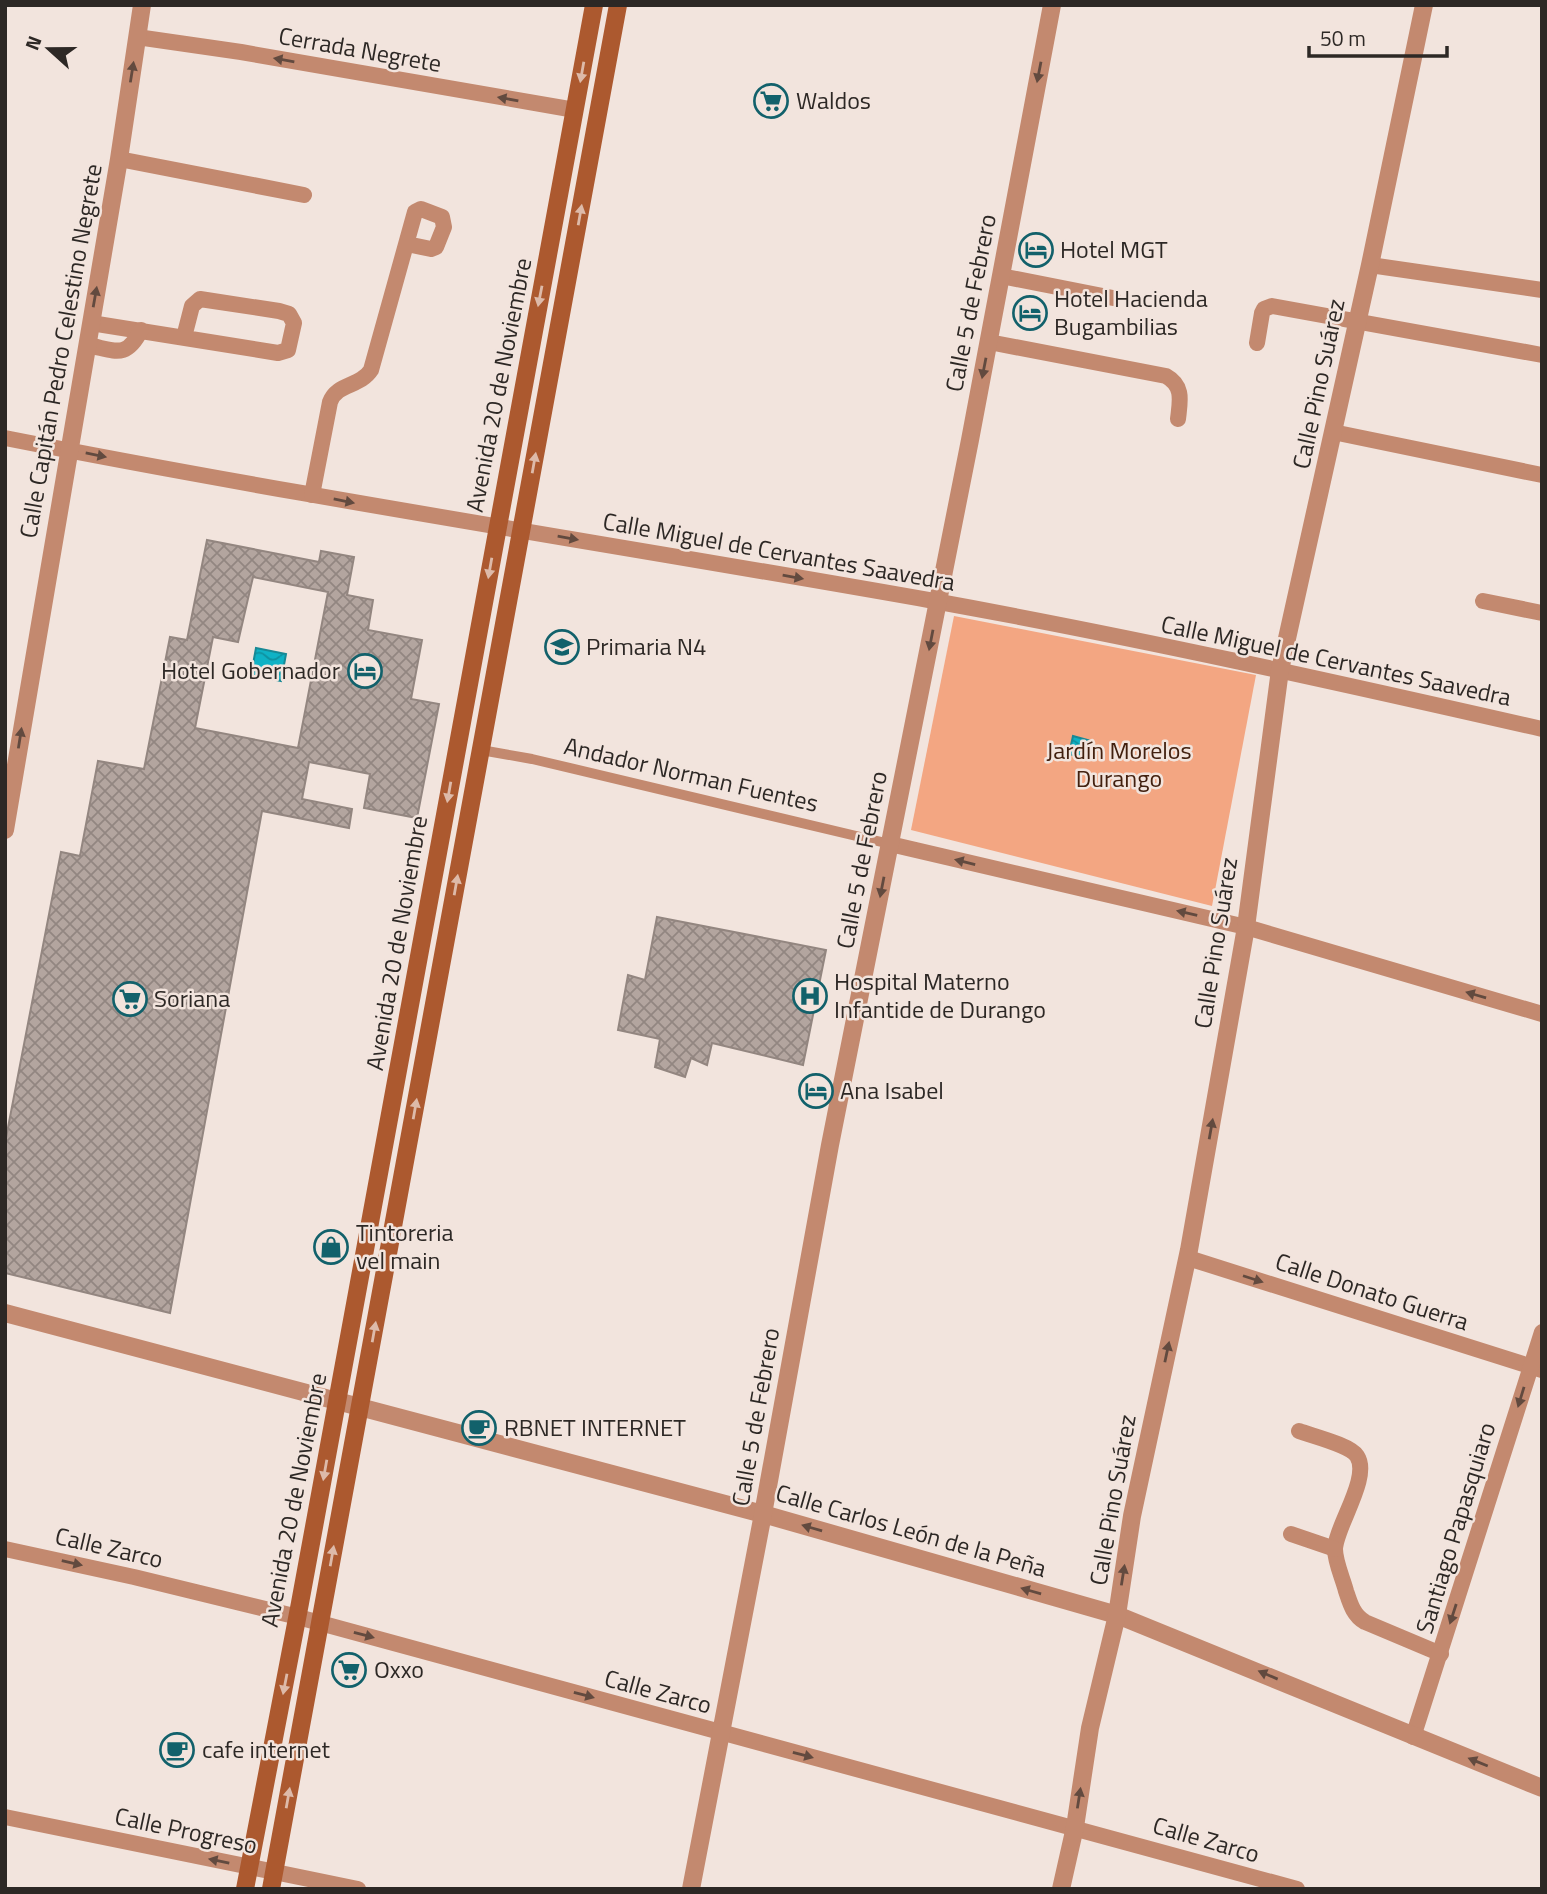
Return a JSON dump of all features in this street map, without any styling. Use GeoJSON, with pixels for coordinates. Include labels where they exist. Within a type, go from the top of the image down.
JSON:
{"type":"FeatureCollection","features":[{"type":"Feature","properties":{"kind":"main road","name":"Avenida 20 de Noviembre"},"geometry":{"type":"LineString","coordinates":[[273,1880],[618,5]]}},
{"type":"Feature","properties":{"kind":"main road","name":"Avenida 20 de Noviembre"},"geometry":{"type":"LineString","coordinates":[[245,1889],[298,1617],[592,6]]}},
{"type":"Feature","properties":{"kind":"street","name":"Calle Capitán Pedro Celestino Negrete"},"geometry":{"type":"LineString","coordinates":[[5,830],[119,159],[142,5]]}},
{"type":"Feature","properties":{"kind":"street","name":"Calle 5 de Febrero"},"geometry":{"type":"LineString","coordinates":[[691,1889],[828,1157],[939,602],[1052,5]]}},
{"type":"Feature","properties":{"kind":"street","name":"Calle Pino Suárez"},"geometry":{"type":"LineString","coordinates":[[1061,1889],[1090,1728],[1117,1615],[1135,1503],[1188,1258],[1246,927],[1280,670],[1370,265],[1424,5]]}},
{"type":"Feature","properties":{"kind":"street","name":"Cerrada Negrete"},"geometry":{"type":"LineString","coordinates":[[137,37],[254,54],[575,110]]}},
{"type":"Feature","properties":{"kind":"street"},"geometry":{"type":"LineString","coordinates":[[119,159],[304,195]]}},
{"type":"Feature","properties":{"kind":"street"},"geometry":{"type":"LineString","coordinates":[[312,495],[333,394],[338,388],[361,381],[371,370],[407,244]]}},
{"type":"Feature","properties":{"kind":"street"},"geometry":{"type":"LineString","coordinates":[[1370,265],[1542,290]]}},
{"type":"Feature","properties":{"kind":"street"},"geometry":{"type":"LineString","coordinates":[[1001,276],[1112,298]]}},
{"type":"Feature","properties":{"kind":"street"},"geometry":{"type":"LineString","coordinates":[[91,323],[278,353],[284,352],[290,346],[294,323],[289,314],[279,311],[200,299],[192,306],[184,337]]}},
{"type":"Feature","properties":{"kind":"street"},"geometry":{"type":"LineString","coordinates":[[1257,343],[1262,313],[1267,307],[1280,307],[1542,355]]}},
{"type":"Feature","properties":{"kind":"street"},"geometry":{"type":"LineString","coordinates":[[87,345],[122,351],[133,345],[141,330]]}},
{"type":"Feature","properties":{"kind":"street"},"geometry":{"type":"LineString","coordinates":[[989,342],[1166,376],[1178,386],[1178,419]]}},
{"type":"Feature","properties":{"kind":"street"},"geometry":{"type":"LineString","coordinates":[[1333,432],[1542,475]]}},
{"type":"Feature","properties":{"kind":"street","name":"Calle Miguel de Cervantes Saavedra"},"geometry":{"type":"LineString","coordinates":[[5,438],[312,495],[939,602],[1280,670],[1542,729]]}},
{"type":"Feature","properties":{"kind":"street"},"geometry":{"type":"LineString","coordinates":[[1483,601],[1542,613]]}},
{"type":"Feature","properties":{"kind":"street","name":"Andador Norman Fuentes"},"geometry":{"type":"LineString","coordinates":[[481,750],[532,759],[890,844]]}},
{"type":"Feature","properties":{"kind":"street"},"geometry":{"type":"LineString","coordinates":[[890,844],[1246,927],[1542,1014]]}},
{"type":"Feature","properties":{"kind":"street","name":"Calle Donato Guerra"},"geometry":{"type":"LineString","coordinates":[[1188,1258],[1536,1368]]}},
{"type":"Feature","properties":{"kind":"street","name":"Calle Carlos León de la Peña"},"geometry":{"type":"LineString","coordinates":[[5,1313],[763,1514],[1117,1615],[1542,1788]]}},
{"type":"Feature","properties":{"kind":"street","name":"Santiago Papasquiaro"},"geometry":{"type":"LineString","coordinates":[[1413,1737],[1536,1368],[1542,1332]]}},
{"type":"Feature","properties":{"kind":"street"},"geometry":{"type":"LineString","coordinates":[[1299,1431],[1357,1454],[1360,1462],[1359,1478],[1335,1549],[1349,1601],[1359,1619],[1441,1654]]}},
{"type":"Feature","properties":{"kind":"street"},"geometry":{"type":"LineString","coordinates":[[1290,1534],[1335,1549]]}},
{"type":"Feature","properties":{"kind":"street","name":"Calle Zarco"},"geometry":{"type":"LineString","coordinates":[[5,1549],[298,1617],[1297,1889]]}},
{"type":"Feature","properties":{"kind":"street","name":"Calle Progreso"},"geometry":{"type":"LineString","coordinates":[[5,1817],[249,1867],[273,1880],[358,1889]]}},
{"type":"Feature","properties":{"kind":"green space","name":"Jardín Morelos Durango"},"geometry":{"type":"Polygon","coordinates":[[[954,616],[1256,675],[1212,906],[911,830],[954,616]]]}},
{"type":"Feature","properties":{"kind":"water"},"geometry":{"type":"Polygon","coordinates":[[[256,648],[286,654],[281,681],[251,675],[256,648]]]}},
{"type":"Feature","properties":{"kind":"water"},"geometry":{"type":"Polygon","coordinates":[[[1073,736],[1091,741],[1087,759],[1069,754],[1073,736]]]}},
{"type":"Feature","properties":{"kind":"building","name":"Soriana"},"geometry":{"type":"Polygon","coordinates":[[[207,540],[319,562],[321,551],[354,557],[347,595],[373,600],[368,630],[422,640],[411,699],[439,704],[417,818],[364,808],[370,774],[309,762],[302,799],[352,809],[349,828],[262,811],[170,1313],[5,1273],[5,1143],[61,852],[80,856],[98,761],[144,769],[170,637],[187,640],[207,540]],[[253,577],[238,642],[213,637],[195,728],[298,748],[328,592],[253,577]]]}},
{"type":"Feature","properties":{"kind":"building"},"geometry":{"type":"Polygon","coordinates":[[[657,917],[826,950],[803,1065],[712,1043],[707,1065],[691,1058],[685,1077],[655,1067],[660,1039],[618,1030],[628,975],[645,980],[657,917]]]}},
{"type":"Feature","properties":{"kind":"place","name":"Waldos"},"geometry":{"type":"Point","coordinates":[771,101]}},
{"type":"Feature","properties":{"kind":"place","name":"Hotel MGT"},"geometry":{"type":"Point","coordinates":[1036,250]}},
{"type":"Feature","properties":{"kind":"place","name":"Hotel Hacienda Bugambilias"},"geometry":{"type":"Point","coordinates":[1030,313]}},
{"type":"Feature","properties":{"kind":"place","name":"Primaria N4"},"geometry":{"type":"Point","coordinates":[562,647]}},
{"type":"Feature","properties":{"kind":"place","name":"Hotel Gobernador"},"geometry":{"type":"Point","coordinates":[365,671]}},
{"type":"Feature","properties":{"kind":"place","name":"Hospital Materno Infantide de Durango"},"geometry":{"type":"Point","coordinates":[810,996]}},
{"type":"Feature","properties":{"kind":"place","name":"Soriana"},"geometry":{"type":"Point","coordinates":[130,999]}},
{"type":"Feature","properties":{"kind":"place","name":"Ana Isabel"},"geometry":{"type":"Point","coordinates":[816,1091]}},
{"type":"Feature","properties":{"kind":"place","name":"Tintoreria vel main"},"geometry":{"type":"Point","coordinates":[331,1247]}},
{"type":"Feature","properties":{"kind":"place","name":"RBNET INTERNET"},"geometry":{"type":"Point","coordinates":[479,1428]}},
{"type":"Feature","properties":{"kind":"place","name":"Oxxo"},"geometry":{"type":"Point","coordinates":[349,1670]}},
{"type":"Feature","properties":{"kind":"place","name":"cafe internet"},"geometry":{"type":"Point","coordinates":[177,1750]}}]}
